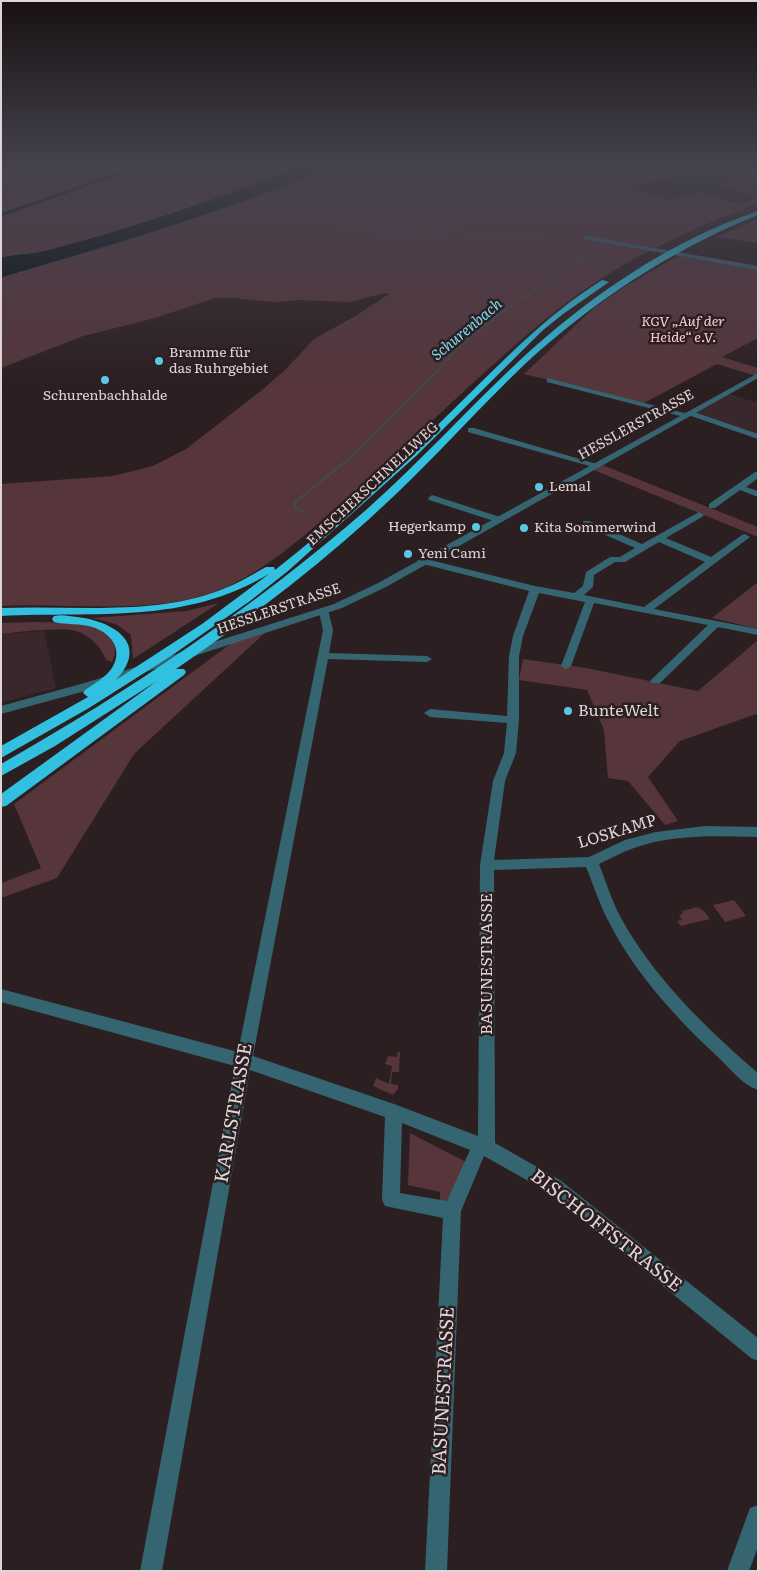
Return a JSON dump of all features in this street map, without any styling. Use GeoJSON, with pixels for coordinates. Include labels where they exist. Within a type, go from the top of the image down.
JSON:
{"type":"FeatureCollection","features":[{"type":"Feature","properties":{"kind":"highway","name":"EMSCHERSCHNELLWEG"},"geometry":{"type":"LineString","coordinates":[[1,771],[164,671],[217,635],[300,573],[412,474],[524,361],[616,285],[684,240]]}},
{"type":"Feature","properties":{"kind":"highway","name":"EMSCHERSCHNELLWEG"},"geometry":{"type":"LineString","coordinates":[[625,271],[688,240]]}},
{"type":"Feature","properties":{"kind":"highway","name":"EMSCHERSCHNELLWEG"},"geometry":{"type":"LineString","coordinates":[[1,753],[116,686],[261,586],[318,539],[442,426],[542,329],[574,303],[609,280]]}},
{"type":"Feature","properties":{"kind":"highway"},"geometry":{"type":"LineString","coordinates":[[1,612],[44,610],[115,611],[186,604],[215,597],[236,588],[318,539]]}},
{"type":"Feature","properties":{"kind":"highway"},"geometry":{"type":"LineString","coordinates":[[1,802],[234,631],[258,605]]}},
{"type":"Feature","properties":{"kind":"highway"},"geometry":{"type":"LineString","coordinates":[[1,620],[46,618],[79,621],[105,627],[117,636],[123,653],[115,673],[90,693],[1,747]]}},
{"type":"Feature","properties":{"kind":"street"},"geometry":{"type":"LineString","coordinates":[[600,240],[758,268]]}},
{"type":"Feature","properties":{"kind":"street","name":"HESSLERSTRASSE"},"geometry":{"type":"LineString","coordinates":[[1,710],[92,685],[324,612],[376,588],[758,375]]}},
{"type":"Feature","properties":{"kind":"street"},"geometry":{"type":"LineString","coordinates":[[550,380],[686,414],[758,436]]}},
{"type":"Feature","properties":{"kind":"street"},"geometry":{"type":"LineString","coordinates":[[471,430],[596,465]]}},
{"type":"Feature","properties":{"kind":"street"},"geometry":{"type":"LineString","coordinates":[[712,506],[758,474]]}},
{"type":"Feature","properties":{"kind":"street"},"geometry":{"type":"LineString","coordinates":[[739,487],[758,494]]}},
{"type":"Feature","properties":{"kind":"street"},"geometry":{"type":"LineString","coordinates":[[432,498],[497,519]]}},
{"type":"Feature","properties":{"kind":"street"},"geometry":{"type":"LineString","coordinates":[[577,596],[588,587],[589,574],[613,559],[622,560],[670,530],[676,529],[699,515]]}},
{"type":"Feature","properties":{"kind":"street"},"geometry":{"type":"LineString","coordinates":[[586,523],[642,548]]}},
{"type":"Feature","properties":{"kind":"street"},"geometry":{"type":"LineString","coordinates":[[658,538],[712,561]]}},
{"type":"Feature","properties":{"kind":"street"},"geometry":{"type":"LineString","coordinates":[[646,610],[745,538]]}},
{"type":"Feature","properties":{"kind":"street"},"geometry":{"type":"LineString","coordinates":[[422,561],[535,589],[758,632]]}},
{"type":"Feature","properties":{"kind":"street"},"geometry":{"type":"LineString","coordinates":[[430,713],[513,720],[514,656],[518,636],[535,589]]}},
{"type":"Feature","properties":{"kind":"street"},"geometry":{"type":"LineString","coordinates":[[566,666],[591,599]]}},
{"type":"Feature","properties":{"kind":"street","name":"KARLSTRASSE"},"geometry":{"type":"LineString","coordinates":[[151,1571],[251,1022],[328,630],[324,612]]}},
{"type":"Feature","properties":{"kind":"street"},"geometry":{"type":"LineString","coordinates":[[656,681],[716,623]]}},
{"type":"Feature","properties":{"kind":"street"},"geometry":{"type":"LineString","coordinates":[[322,656],[427,659]]}},
{"type":"Feature","properties":{"kind":"street","name":"BASUNESTRASSE"},"geometry":{"type":"LineString","coordinates":[[436,1571],[452,1211],[483,1147],[487,865],[499,780],[510,753],[513,720]]}},
{"type":"Feature","properties":{"kind":"street","name":"LOSKAMP"},"geometry":{"type":"LineString","coordinates":[[487,865],[540,865],[591,862],[630,844],[656,837],[705,831],[758,832]]}},
{"type":"Feature","properties":{"kind":"street"},"geometry":{"type":"LineString","coordinates":[[591,862],[616,921],[641,960],[700,1030],[758,1082]]}},
{"type":"Feature","properties":{"kind":"street","name":"BISCHOFFSTRASSE"},"geometry":{"type":"LineString","coordinates":[[1,995],[245,1061],[394,1112],[483,1147],[554,1186],[758,1351]]}},
{"type":"Feature","properties":{"kind":"street"},"geometry":{"type":"LineString","coordinates":[[394,1112],[391,1200],[452,1211]]}},
{"type":"Feature","properties":{"kind":"street"},"geometry":{"type":"LineString","coordinates":[[738,1571],[758,1516]]}},
{"type":"Feature","properties":{"kind":"shaded area"},"geometry":{"type":"Polygon","coordinates":[[[81,240],[128,240],[1,278],[1,257],[44,251],[81,240]]]}},
{"type":"Feature","properties":{"kind":"shaded area"},"geometry":{"type":"Polygon","coordinates":[[[727,393],[758,403],[758,436],[690,413],[727,393]]]}},
{"type":"Feature","properties":{"kind":"shaded area"},"geometry":{"type":"Polygon","coordinates":[[[44,631],[56,688],[1,703],[1,634],[44,631]]]}},
{"type":"Feature","properties":{"kind":"green space"},"geometry":{"type":"Polygon","coordinates":[[[1,240],[83,240],[44,251],[1,257],[1,240]]]}},
{"type":"Feature","properties":{"kind":"green space"},"geometry":{"type":"Polygon","coordinates":[[[129,240],[670,240],[610,273],[551,315],[514,346],[305,535],[255,572],[222,589],[195,598],[168,603],[141,606],[1,606],[1,484],[113,476],[153,466],[186,449],[262,390],[286,369],[314,339],[357,315],[389,294],[385,293],[350,302],[300,300],[274,302],[215,298],[155,318],[83,336],[1,368],[1,278],[129,240]]]}},
{"type":"Feature","properties":{"kind":"green space"},"geometry":{"type":"Polygon","coordinates":[[[740,240],[758,240],[758,243],[740,240]]]}},
{"type":"Feature","properties":{"kind":"green space","name":"KGV „Auf der Heide“ e.V."},"geometry":{"type":"Polygon","coordinates":[[[678,256],[758,269],[758,338],[722,357],[758,368],[756,376],[717,364],[644,403],[524,374],[594,308],[621,289],[678,256]]]}},
{"type":"Feature","properties":{"kind":"green space"},"geometry":{"type":"Polygon","coordinates":[[[600,464],[758,527],[758,537],[591,469],[600,464]]]}},
{"type":"Feature","properties":{"kind":"green space"},"geometry":{"type":"Polygon","coordinates":[[[758,582],[758,629],[712,618],[758,582]]]}},
{"type":"Feature","properties":{"kind":"green space"},"geometry":{"type":"Polygon","coordinates":[[[219,603],[133,659],[131,635],[116,624],[92,618],[186,611],[219,603]]]}},
{"type":"Feature","properties":{"kind":"green space"},"geometry":{"type":"Polygon","coordinates":[[[1,623],[76,624],[103,631],[112,638],[115,648],[112,662],[106,660],[98,646],[90,639],[76,631],[51,630],[1,634],[1,623]]]}},
{"type":"Feature","properties":{"kind":"green space"},"geometry":{"type":"Polygon","coordinates":[[[269,629],[134,754],[57,878],[1,898],[1,883],[41,868],[14,804],[237,639],[269,629]]]}},
{"type":"Feature","properties":{"kind":"green space"},"geometry":{"type":"Polygon","coordinates":[[[758,640],[758,715],[756,714],[680,741],[648,777],[678,821],[665,825],[628,781],[608,778],[604,730],[587,690],[519,680],[523,659],[586,668],[698,691],[758,640]]]}},
{"type":"Feature","properties":{"kind":"green space"},"geometry":{"type":"Polygon","coordinates":[[[734,900],[746,916],[725,922],[713,905],[734,900]]]}},
{"type":"Feature","properties":{"kind":"green space"},"geometry":{"type":"Polygon","coordinates":[[[698,907],[710,919],[681,926],[677,921],[682,920],[679,915],[683,913],[682,911],[698,907]]]}},
{"type":"Feature","properties":{"kind":"green space"},"geometry":{"type":"Polygon","coordinates":[[[398,1052],[400,1052],[399,1072],[392,1072],[391,1084],[398,1085],[398,1089],[393,1095],[373,1086],[376,1078],[389,1084],[392,1066],[385,1064],[388,1056],[397,1057],[398,1052]]]}},
{"type":"Feature","properties":{"kind":"green space"},"geometry":{"type":"Polygon","coordinates":[[[410,1133],[466,1162],[449,1205],[440,1203],[440,1192],[408,1185],[410,1133]]]}},
{"type":"Feature","properties":{"kind":"waterway","name":"Schurenbach"},"geometry":{"type":"LineString","coordinates":[[453,240],[546,248],[578,253],[587,258]]}},
{"type":"Feature","properties":{"kind":"waterway"},"geometry":{"type":"LineString","coordinates":[[546,240],[562,242],[559,245]]}},
{"type":"Feature","properties":{"kind":"waterway","name":"Schurenbach"},"geometry":{"type":"LineString","coordinates":[[437,372],[454,352],[484,325],[518,301],[587,258]]}},
{"type":"Feature","properties":{"kind":"waterway","name":"Schurenbach"},"geometry":{"type":"LineString","coordinates":[[304,512],[295,508],[295,502],[350,458],[437,372]]}},
{"type":"Feature","properties":{"kind":"place","name":"Bramme für das Ruhrgebiet"},"geometry":{"type":"Point","coordinates":[159,361]}},
{"type":"Feature","properties":{"kind":"place","name":"Schurenbachhalde"},"geometry":{"type":"Point","coordinates":[105,380]}},
{"type":"Feature","properties":{"kind":"place","name":"Lemal"},"geometry":{"type":"Point","coordinates":[539,487]}},
{"type":"Feature","properties":{"kind":"place","name":"Hegerkamp"},"geometry":{"type":"Point","coordinates":[476,527]}},
{"type":"Feature","properties":{"kind":"place","name":"Kita Sommerwind"},"geometry":{"type":"Point","coordinates":[524,528]}},
{"type":"Feature","properties":{"kind":"place","name":"Yeni Cami"},"geometry":{"type":"Point","coordinates":[408,554]}},
{"type":"Feature","properties":{"kind":"place","name":"BunteWelt"},"geometry":{"type":"Point","coordinates":[568,711]}}]}
